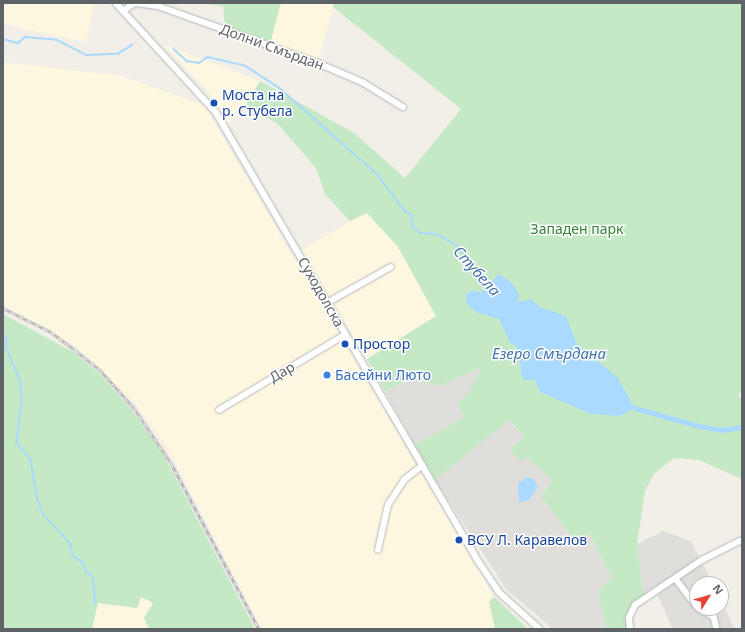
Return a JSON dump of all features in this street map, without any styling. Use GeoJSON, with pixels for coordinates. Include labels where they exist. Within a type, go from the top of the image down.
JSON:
{"type":"FeatureCollection","features":[{"type":"Feature","properties":{"kind":"street","name":"Суходолска"},"geometry":{"type":"LineString","coordinates":[[116,3],[216,112],[345,335],[491,581],[540,629]]}},
{"type":"Feature","properties":{"kind":"street","name":"Долни Смърдан"},"geometry":{"type":"LineString","coordinates":[[123,11],[136,3],[158,6],[318,63],[364,83],[402,107]]}},
{"type":"Feature","properties":{"kind":"street"},"geometry":{"type":"LineString","coordinates":[[327,303],[391,267]]}},
{"type":"Feature","properties":{"kind":"street","name":"Дар"},"geometry":{"type":"LineString","coordinates":[[219,410],[345,335]]}},
{"type":"Feature","properties":{"kind":"street"},"geometry":{"type":"LineString","coordinates":[[378,550],[388,505],[404,480],[422,466]]}},
{"type":"Feature","properties":{"kind":"street"},"geometry":{"type":"LineString","coordinates":[[630,629],[629,618],[635,605],[742,540]]}},
{"type":"Feature","properties":{"kind":"street"},"geometry":{"type":"LineString","coordinates":[[676,579],[689,596]]}},
{"type":"Feature","properties":{"kind":"street"},"geometry":{"type":"LineString","coordinates":[[711,616],[714,618],[717,629]]}},
{"type":"Feature","properties":{"kind":"shaded area"},"geometry":{"type":"Polygon","coordinates":[[[3,3],[94,3],[86,42],[3,24],[3,3]]]}},
{"type":"Feature","properties":{"kind":"shaded area"},"geometry":{"type":"Polygon","coordinates":[[[281,3],[334,3],[318,62],[270,44],[281,3]]]}},
{"type":"Feature","properties":{"kind":"shaded area"},"geometry":{"type":"Polygon","coordinates":[[[163,44],[260,81],[245,107],[239,105],[228,124],[210,94],[163,44]]]}},
{"type":"Feature","properties":{"kind":"shaded area"},"geometry":{"type":"Polygon","coordinates":[[[3,62],[121,76],[204,105],[494,597],[489,602],[495,629],[262,629],[167,447],[135,403],[78,348],[3,305],[3,62]]]}},
{"type":"Feature","properties":{"kind":"shaded area"},"geometry":{"type":"Polygon","coordinates":[[[366,212],[398,247],[436,316],[367,359],[302,250],[366,212]]]}},
{"type":"Feature","properties":{"kind":"shaded area"},"geometry":{"type":"Polygon","coordinates":[[[482,367],[469,392],[457,404],[465,417],[415,445],[385,391],[411,378],[439,386],[482,367]]]}},
{"type":"Feature","properties":{"kind":"shaded area"},"geometry":{"type":"Polygon","coordinates":[[[508,420],[524,437],[510,450],[527,456],[553,481],[540,496],[579,543],[589,533],[612,577],[598,592],[607,629],[553,629],[507,590],[435,480],[508,420]]]}},
{"type":"Feature","properties":{"kind":"shaded area"},"geometry":{"type":"Polygon","coordinates":[[[663,531],[691,541],[709,576],[689,576],[689,616],[728,616],[735,629],[673,629],[656,592],[644,596],[637,544],[663,531]]]}},
{"type":"Feature","properties":{"kind":"shaded area"},"geometry":{"type":"Polygon","coordinates":[[[141,597],[153,603],[144,618],[149,629],[92,629],[98,603],[136,608],[141,597]]]}},
{"type":"Feature","properties":{"kind":"green space"},"geometry":{"type":"Polygon","coordinates":[[[197,3],[281,3],[270,44],[225,26],[223,6],[197,3]]]}},
{"type":"Feature","properties":{"kind":"green space","name":"Западен парк"},"geometry":{"type":"Polygon","coordinates":[[[334,3],[742,3],[742,391],[738,394],[742,401],[742,479],[699,460],[674,458],[654,474],[645,491],[637,544],[644,596],[630,610],[628,629],[607,629],[598,592],[612,577],[589,533],[578,543],[540,496],[553,481],[527,457],[521,461],[510,450],[524,437],[509,420],[435,480],[415,445],[465,417],[457,404],[469,392],[482,367],[439,386],[411,378],[385,391],[367,359],[436,316],[398,247],[367,213],[350,221],[325,194],[316,168],[277,123],[245,107],[260,81],[354,133],[405,178],[461,109],[333,7],[334,3]]]}},
{"type":"Feature","properties":{"kind":"green space"},"geometry":{"type":"Polygon","coordinates":[[[3,314],[73,352],[98,372],[131,409],[162,452],[255,629],[149,629],[144,618],[153,603],[141,597],[137,608],[98,603],[92,629],[3,629],[3,314]]]}},
{"type":"Feature","properties":{"kind":"green space"},"geometry":{"type":"Polygon","coordinates":[[[494,597],[528,629],[495,629],[489,602],[494,597]]]}},
{"type":"Feature","properties":{"kind":"water","name":"Езеро Смърдана"},"geometry":{"type":"Polygon","coordinates":[[[499,274],[511,282],[519,294],[518,302],[531,299],[540,307],[566,316],[577,344],[618,378],[635,408],[620,416],[591,414],[540,392],[535,380],[523,380],[516,346],[510,343],[499,319],[476,312],[466,303],[466,295],[472,290],[481,293],[499,274]]]}},
{"type":"Feature","properties":{"kind":"water"},"geometry":{"type":"Polygon","coordinates":[[[527,477],[534,479],[538,487],[530,499],[519,503],[518,483],[527,477]]]}},
{"type":"Feature","properties":{"kind":"waterway","name":"Стубела"},"geometry":{"type":"LineString","coordinates":[[3,39],[18,43],[25,37],[57,40],[86,55],[118,54],[132,45]]}},
{"type":"Feature","properties":{"kind":"waterway","name":"Стубела"},"geometry":{"type":"LineString","coordinates":[[174,49],[187,61],[199,63],[208,57],[246,66],[281,89],[378,175],[405,211],[412,215],[413,226],[420,233],[437,234],[456,245],[491,284]]}},
{"type":"Feature","properties":{"kind":"waterway"},"geometry":{"type":"LineString","coordinates":[[7,336],[6,347],[21,382],[22,402],[17,443],[31,459],[37,497],[44,515],[71,544],[73,556],[84,563],[86,571],[93,577],[96,604]]}},
{"type":"Feature","properties":{"kind":"waterway","name":"Стубела"},"geometry":{"type":"LineString","coordinates":[[635,408],[699,426],[721,430],[742,427]]}},
{"type":"Feature","properties":{"kind":"railway"},"geometry":{"type":"LineString","coordinates":[[3,308],[51,332],[76,351],[100,370],[134,408],[171,463],[259,629]]}},
{"type":"Feature","properties":{"kind":"place","name":"Моста на р. Стубела"},"geometry":{"type":"Point","coordinates":[214,103]}},
{"type":"Feature","properties":{"kind":"place","name":"Простор"},"geometry":{"type":"Point","coordinates":[345,344]}},
{"type":"Feature","properties":{"kind":"place","name":"Басейни Люто"},"geometry":{"type":"Point","coordinates":[327,375]}},
{"type":"Feature","properties":{"kind":"place","name":"ВСУ Л. Каравелов"},"geometry":{"type":"Point","coordinates":[459,540]}}]}
